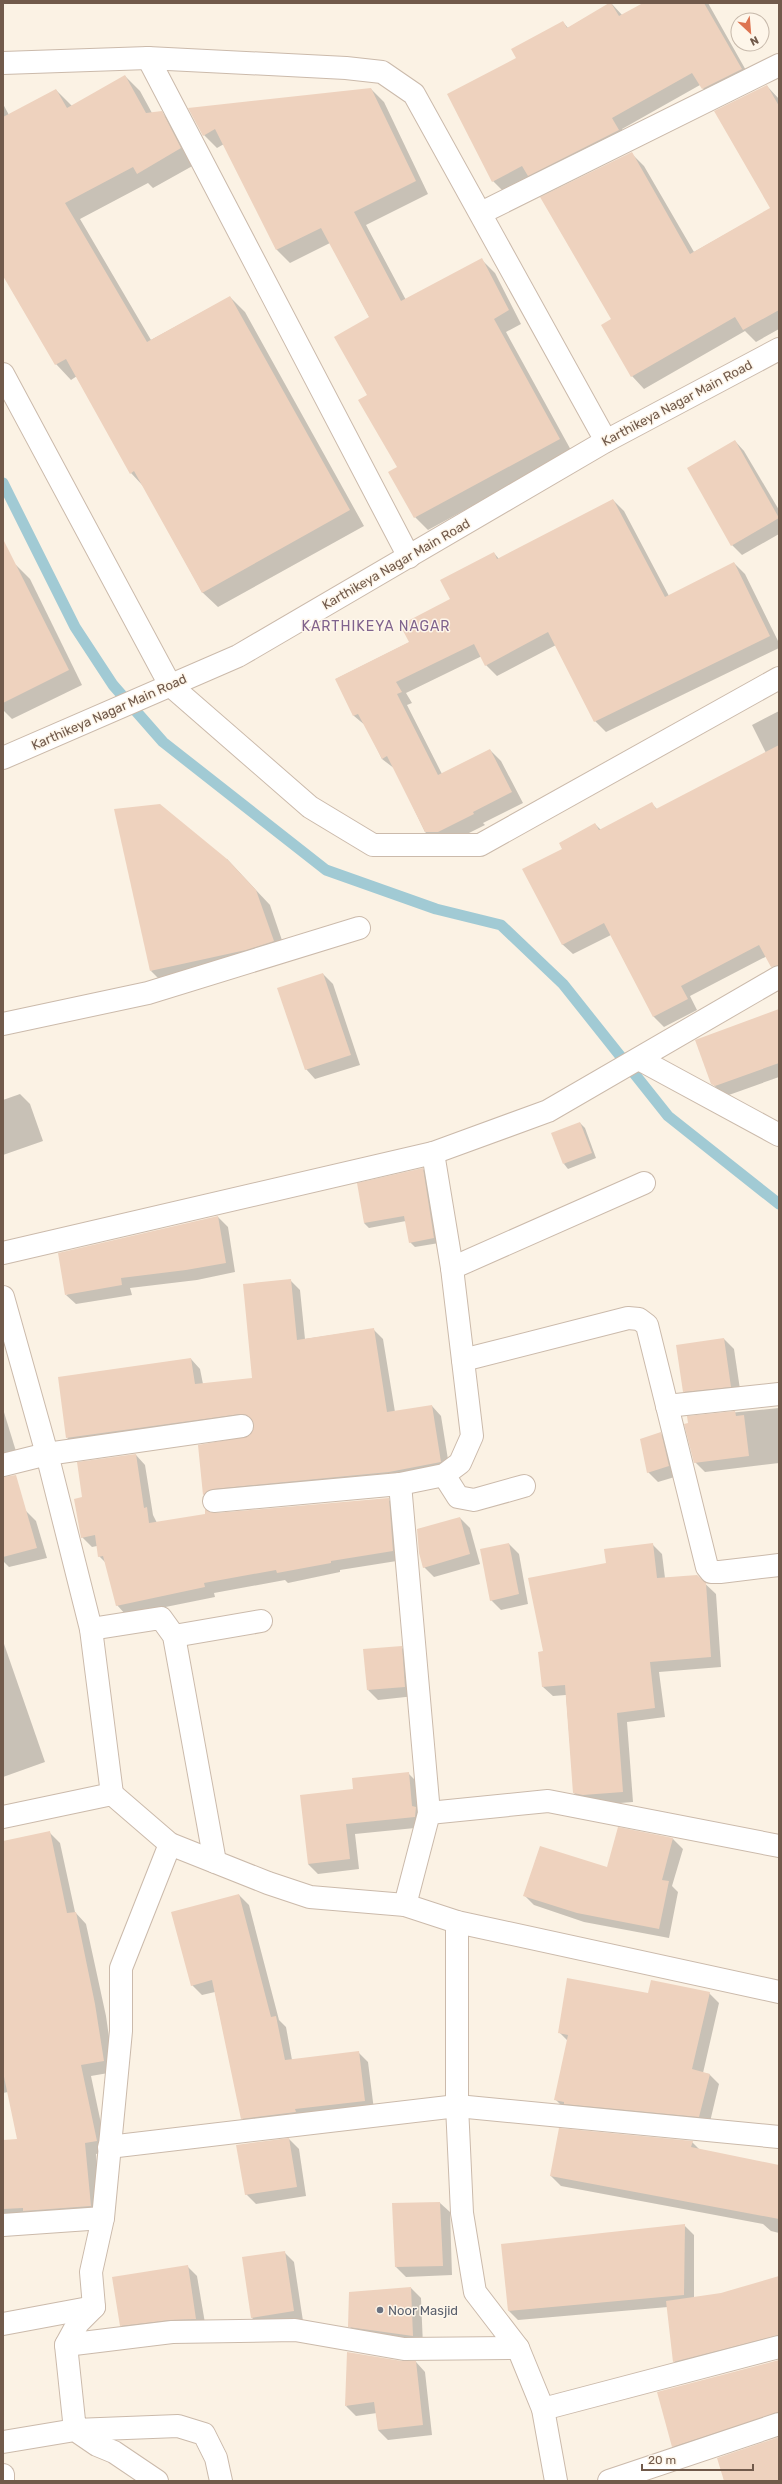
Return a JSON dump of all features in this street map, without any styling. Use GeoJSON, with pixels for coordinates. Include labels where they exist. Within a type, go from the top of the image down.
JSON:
{"type":"FeatureCollection","features":[{"type":"Feature","properties":{"kind":"street"},"geometry":{"type":"LineString","coordinates":[[3,63],[148,58],[382,72],[414,94],[606,441]]}},
{"type":"Feature","properties":{"kind":"street"},"geometry":{"type":"LineString","coordinates":[[148,58],[409,557]]}},
{"type":"Feature","properties":{"kind":"street"},"geometry":{"type":"LineString","coordinates":[[481,213],[779,65]]}},
{"type":"Feature","properties":{"kind":"street","name":"Karthikeya Nagar Main Road"},"geometry":{"type":"LineString","coordinates":[[3,758],[238,656],[606,441],[779,349]]}},
{"type":"Feature","properties":{"kind":"street"},"geometry":{"type":"LineString","coordinates":[[3,374],[170,685],[310,807],[373,845],[480,845],[779,678]]}},
{"type":"Feature","properties":{"kind":"street"},"geometry":{"type":"LineString","coordinates":[[3,1024],[148,993],[359,928]]}},
{"type":"Feature","properties":{"kind":"street"},"geometry":{"type":"LineString","coordinates":[[3,1253],[433,1153],[548,1111],[779,977]]}},
{"type":"Feature","properties":{"kind":"street"},"geometry":{"type":"LineString","coordinates":[[639,1059],[779,1135]]}},
{"type":"Feature","properties":{"kind":"street"},"geometry":{"type":"LineString","coordinates":[[214,1501],[400,1484],[444,1475],[460,1463],[472,1436],[452,1268],[433,1153]]}},
{"type":"Feature","properties":{"kind":"street"},"geometry":{"type":"LineString","coordinates":[[452,1268],[644,1183]]}},
{"type":"Feature","properties":{"kind":"street"},"geometry":{"type":"LineString","coordinates":[[3,1297],[47,1454],[91,1629],[112,1794],[170,1844],[310,1897],[405,1905],[457,1922],[779,1992]]}},
{"type":"Feature","properties":{"kind":"street"},"geometry":{"type":"LineString","coordinates":[[463,1360],[628,1318],[640,1319],[647,1326],[707,1567],[712,1572],[720,1572],[779,1565]]}},
{"type":"Feature","properties":{"kind":"street"},"geometry":{"type":"LineString","coordinates":[[667,1406],[779,1394]]}},
{"type":"Feature","properties":{"kind":"street"},"geometry":{"type":"LineString","coordinates":[[3,1465],[47,1454],[242,1426]]}},
{"type":"Feature","properties":{"kind":"street"},"geometry":{"type":"LineString","coordinates":[[444,1475],[458,1497],[474,1500],[524,1486]]}},
{"type":"Feature","properties":{"kind":"street"},"geometry":{"type":"LineString","coordinates":[[400,1484],[429,1813],[405,1905]]}},
{"type":"Feature","properties":{"kind":"street"},"geometry":{"type":"LineString","coordinates":[[91,1629],[161,1618],[174,1636],[215,1862]]}},
{"type":"Feature","properties":{"kind":"street"},"geometry":{"type":"LineString","coordinates":[[174,1636],[261,1621]]}},
{"type":"Feature","properties":{"kind":"street"},"geometry":{"type":"LineString","coordinates":[[3,1817],[112,1794]]}},
{"type":"Feature","properties":{"kind":"street"},"geometry":{"type":"LineString","coordinates":[[429,1813],[548,1801],[779,1846]]}},
{"type":"Feature","properties":{"kind":"street"},"geometry":{"type":"LineString","coordinates":[[158,2481],[114,2452],[97,2445],[75,2430],[66,2345],[78,2323],[94,2307],[91,2272],[103,2218],[121,2032],[121,1968],[170,1844]]}},
{"type":"Feature","properties":{"kind":"street"},"geometry":{"type":"LineString","coordinates":[[457,1922],[457,2106],[462,2213],[475,2292],[518,2348],[543,2409],[556,2481]]}},
{"type":"Feature","properties":{"kind":"street"},"geometry":{"type":"LineString","coordinates":[[110,2147],[457,2106],[779,2137]]}},
{"type":"Feature","properties":{"kind":"street"},"geometry":{"type":"LineString","coordinates":[[3,2225],[103,2218]]}},
{"type":"Feature","properties":{"kind":"street"},"geometry":{"type":"LineString","coordinates":[[3,2324],[94,2307]]}},
{"type":"Feature","properties":{"kind":"street"},"geometry":{"type":"LineString","coordinates":[[66,2345],[172,2332],[295,2330],[404,2349],[518,2348]]}},
{"type":"Feature","properties":{"kind":"street"},"geometry":{"type":"LineString","coordinates":[[543,2409],[779,2347]]}},
{"type":"Feature","properties":{"kind":"street"},"geometry":{"type":"LineString","coordinates":[[609,2481],[779,2424]]}},
{"type":"Feature","properties":{"kind":"street"},"geometry":{"type":"LineString","coordinates":[[3,2442],[75,2430],[178,2426],[204,2434],[216,2458],[221,2481]]}},
{"type":"Feature","properties":{"kind":"street"},"geometry":{"type":"LineString","coordinates":[[3,2475],[4,2481]]}},
{"type":"Feature","properties":{"kind":"building"},"geometry":{"type":"Polygon","coordinates":[[[609,3],[611,3],[619,16],[643,3],[704,3],[730,48],[730,52],[732,52],[742,69],[702,89],[692,73],[612,118],[619,130],[528,176],[522,166],[492,182],[447,94],[516,58],[511,49],[563,21],[567,28],[609,3]]]}},
{"type":"Feature","properties":{"kind":"building"},"geometry":{"type":"Polygon","coordinates":[[[125,75],[146,113],[162,111],[181,148],[137,174],[133,167],[65,203],[147,342],[230,296],[350,510],[202,593],[134,471],[130,474],[66,359],[55,365],[3,276],[3,117],[56,89],[67,108],[125,75]]]}},
{"type":"Feature","properties":{"kind":"building"},"geometry":{"type":"Polygon","coordinates":[[[767,85],[779,106],[779,310],[743,330],[735,317],[631,377],[601,325],[611,319],[540,197],[632,152],[690,254],[770,208],[714,111],[767,85]]]}},
{"type":"Feature","properties":{"kind":"building"},"geometry":{"type":"Polygon","coordinates":[[[371,88],[416,181],[354,212],[401,301],[482,258],[509,310],[494,319],[560,439],[414,518],[388,472],[397,467],[358,400],[367,395],[334,337],[369,317],[321,228],[276,250],[215,129],[203,136],[188,108],[371,88]]]}},
{"type":"Feature","properties":{"kind":"building"},"geometry":{"type":"Polygon","coordinates":[[[735,440],[779,518],[731,546],[687,468],[735,440]]]}},
{"type":"Feature","properties":{"kind":"building"},"geometry":{"type":"Polygon","coordinates":[[[613,499],[665,597],[734,562],[770,636],[594,722],[548,632],[485,666],[474,644],[396,682],[402,692],[397,694],[438,775],[490,749],[512,792],[473,812],[474,814],[438,832],[425,832],[387,756],[382,759],[358,714],[353,716],[335,679],[409,642],[400,625],[450,599],[440,580],[494,552],[497,559],[613,499]]]}},
{"type":"Feature","properties":{"kind":"building"},"geometry":{"type":"Polygon","coordinates":[[[3,539],[69,670],[3,703],[3,539]]]}},
{"type":"Feature","properties":{"kind":"building"},"geometry":{"type":"Polygon","coordinates":[[[779,745],[779,965],[771,967],[759,945],[681,986],[688,999],[653,1017],[604,923],[562,945],[522,869],[562,849],[559,843],[595,823],[599,830],[652,802],[656,809],[779,745]]]}},
{"type":"Feature","properties":{"kind":"building"},"geometry":{"type":"Polygon","coordinates":[[[160,804],[227,859],[256,890],[274,941],[246,950],[150,971],[114,809],[160,804]]]}},
{"type":"Feature","properties":{"kind":"building"},"geometry":{"type":"Polygon","coordinates":[[[323,973],[351,1055],[305,1070],[277,988],[323,973]]]}},
{"type":"Feature","properties":{"kind":"building"},"geometry":{"type":"Polygon","coordinates":[[[779,1009],[779,1063],[715,1086],[711,1084],[695,1040],[779,1009]]]}},
{"type":"Feature","properties":{"kind":"building"},"geometry":{"type":"Polygon","coordinates":[[[580,1122],[592,1153],[563,1164],[551,1133],[580,1122]]]}},
{"type":"Feature","properties":{"kind":"building"},"geometry":{"type":"Polygon","coordinates":[[[423,1168],[434,1238],[409,1243],[404,1216],[364,1223],[357,1183],[423,1168]]]}},
{"type":"Feature","properties":{"kind":"building"},"geometry":{"type":"Polygon","coordinates":[[[218,1216],[226,1263],[186,1270],[121,1278],[122,1285],[65,1295],[58,1253],[218,1216]]]}},
{"type":"Feature","properties":{"kind":"building"},"geometry":{"type":"Polygon","coordinates":[[[291,1279],[297,1340],[374,1328],[387,1412],[432,1405],[441,1462],[389,1472],[213,1489],[203,1495],[198,1445],[249,1436],[254,1425],[247,1415],[240,1414],[66,1438],[58,1377],[191,1358],[195,1384],[252,1378],[243,1284],[291,1279]]]}},
{"type":"Feature","properties":{"kind":"building"},"geometry":{"type":"Polygon","coordinates":[[[724,1338],[731,1387],[683,1392],[676,1345],[724,1338]]]}},
{"type":"Feature","properties":{"kind":"building"},"geometry":{"type":"Polygon","coordinates":[[[735,1411],[736,1416],[744,1415],[749,1456],[694,1463],[684,1424],[688,1423],[687,1416],[735,1411]]]}},
{"type":"Feature","properties":{"kind":"building"},"geometry":{"type":"Polygon","coordinates":[[[661,1432],[669,1466],[647,1473],[640,1439],[661,1432]]]}},
{"type":"Feature","properties":{"kind":"building"},"geometry":{"type":"Polygon","coordinates":[[[136,1454],[144,1508],[147,1507],[149,1523],[205,1514],[205,1509],[215,1513],[389,1498],[393,1551],[331,1561],[331,1563],[277,1573],[276,1570],[204,1583],[205,1587],[116,1606],[103,1556],[98,1557],[95,1535],[81,1538],[74,1499],[82,1497],[77,1462],[136,1454]]]}},
{"type":"Feature","properties":{"kind":"building"},"geometry":{"type":"Polygon","coordinates":[[[16,1475],[37,1548],[3,1557],[3,1477],[16,1475]]]}},
{"type":"Feature","properties":{"kind":"building"},"geometry":{"type":"Polygon","coordinates":[[[460,1517],[470,1554],[423,1568],[419,1553],[417,1529],[460,1517]]]}},
{"type":"Feature","properties":{"kind":"building"},"geometry":{"type":"Polygon","coordinates":[[[509,1543],[519,1594],[490,1601],[480,1549],[509,1543]]]}},
{"type":"Feature","properties":{"kind":"building"},"geometry":{"type":"Polygon","coordinates":[[[653,1543],[657,1578],[697,1575],[706,1583],[711,1657],[650,1662],[655,1708],[617,1713],[623,1792],[583,1795],[573,1793],[565,1685],[542,1687],[538,1652],[543,1651],[528,1578],[606,1563],[604,1549],[653,1543]]]}},
{"type":"Feature","properties":{"kind":"building"},"geometry":{"type":"Polygon","coordinates":[[[402,1646],[405,1687],[367,1690],[363,1649],[402,1646]]]}},
{"type":"Feature","properties":{"kind":"building"},"geometry":{"type":"Polygon","coordinates":[[[409,1772],[412,1806],[416,1807],[415,1817],[346,1824],[350,1859],[308,1864],[300,1795],[353,1789],[352,1778],[409,1772]]]}},
{"type":"Feature","properties":{"kind":"building"},"geometry":{"type":"Polygon","coordinates":[[[618,1827],[673,1838],[662,1880],[669,1881],[659,1929],[577,1913],[523,1896],[540,1846],[607,1867],[618,1827]]]}},
{"type":"Feature","properties":{"kind":"building"},"geometry":{"type":"Polygon","coordinates":[[[50,1831],[67,1913],[76,1912],[95,2004],[104,2061],[81,2065],[97,2141],[85,2143],[91,2206],[23,2211],[23,2208],[3,2209],[3,2140],[17,2139],[3,2072],[3,1841],[50,1831]]]}},
{"type":"Feature","properties":{"kind":"building"},"geometry":{"type":"Polygon","coordinates":[[[239,1894],[271,2017],[276,2016],[285,2060],[359,2051],[365,2101],[295,2109],[296,2112],[241,2119],[212,1980],[191,1986],[171,1912],[239,1894]]]}},
{"type":"Feature","properties":{"kind":"building"},"geometry":{"type":"Polygon","coordinates":[[[567,1978],[648,1993],[651,1980],[710,1992],[692,2069],[710,2074],[699,2117],[564,2104],[564,2102],[554,2100],[568,2035],[558,2033],[567,1978]]]}},
{"type":"Feature","properties":{"kind":"building"},"geometry":{"type":"Polygon","coordinates":[[[559,2128],[693,2141],[691,2147],[779,2165],[779,2219],[550,2176],[559,2128]]]}},
{"type":"Feature","properties":{"kind":"building"},"geometry":{"type":"Polygon","coordinates":[[[289,2138],[297,2187],[245,2195],[236,2145],[289,2138]]]}},
{"type":"Feature","properties":{"kind":"building"},"geometry":{"type":"Polygon","coordinates":[[[440,2202],[443,2266],[395,2267],[392,2203],[440,2202]]]}},
{"type":"Feature","properties":{"kind":"building"},"geometry":{"type":"Polygon","coordinates":[[[685,2224],[684,2295],[508,2311],[501,2244],[685,2224]]]}},
{"type":"Feature","properties":{"kind":"building"},"geometry":{"type":"Polygon","coordinates":[[[285,2251],[294,2311],[251,2318],[242,2257],[285,2251]]]}},
{"type":"Feature","properties":{"kind":"building"},"geometry":{"type":"Polygon","coordinates":[[[188,2265],[196,2319],[170,2320],[120,2326],[112,2277],[188,2265]]]}},
{"type":"Feature","properties":{"kind":"building"},"geometry":{"type":"Polygon","coordinates":[[[779,2276],[779,2335],[673,2362],[666,2301],[721,2293],[779,2276]]]}},
{"type":"Feature","properties":{"kind":"building","name":"Noor Masjid"},"geometry":{"type":"Polygon","coordinates":[[[411,2287],[413,2336],[348,2327],[349,2292],[411,2287]]]}},
{"type":"Feature","properties":{"kind":"building"},"geometry":{"type":"Polygon","coordinates":[[[347,2352],[402,2361],[416,2361],[423,2425],[378,2430],[374,2402],[345,2406],[347,2352]]]}},
{"type":"Feature","properties":{"kind":"building"},"geometry":{"type":"Polygon","coordinates":[[[779,2360],[779,2412],[672,2447],[657,2392],[779,2360]]]}},
{"type":"Feature","properties":{"kind":"building"},"geometry":{"type":"Polygon","coordinates":[[[779,2437],[779,2481],[724,2481],[717,2458],[779,2437]]]}},
{"type":"Feature","properties":{"kind":"waterway"},"geometry":{"type":"LineString","coordinates":[[3,483],[75,627],[113,685],[163,742],[326,870],[436,909],[501,925],[563,984],[668,1116],[779,1204]]}},
{"type":"Feature","properties":{"kind":"place","name":"Noor Masjid"},"geometry":{"type":"Point","coordinates":[380,2310]}},
{"type":"Feature","properties":{"kind":"district","name":"KARTHIKEYA NAGAR"},"geometry":{"type":"Point","coordinates":[376,626]}}]}
